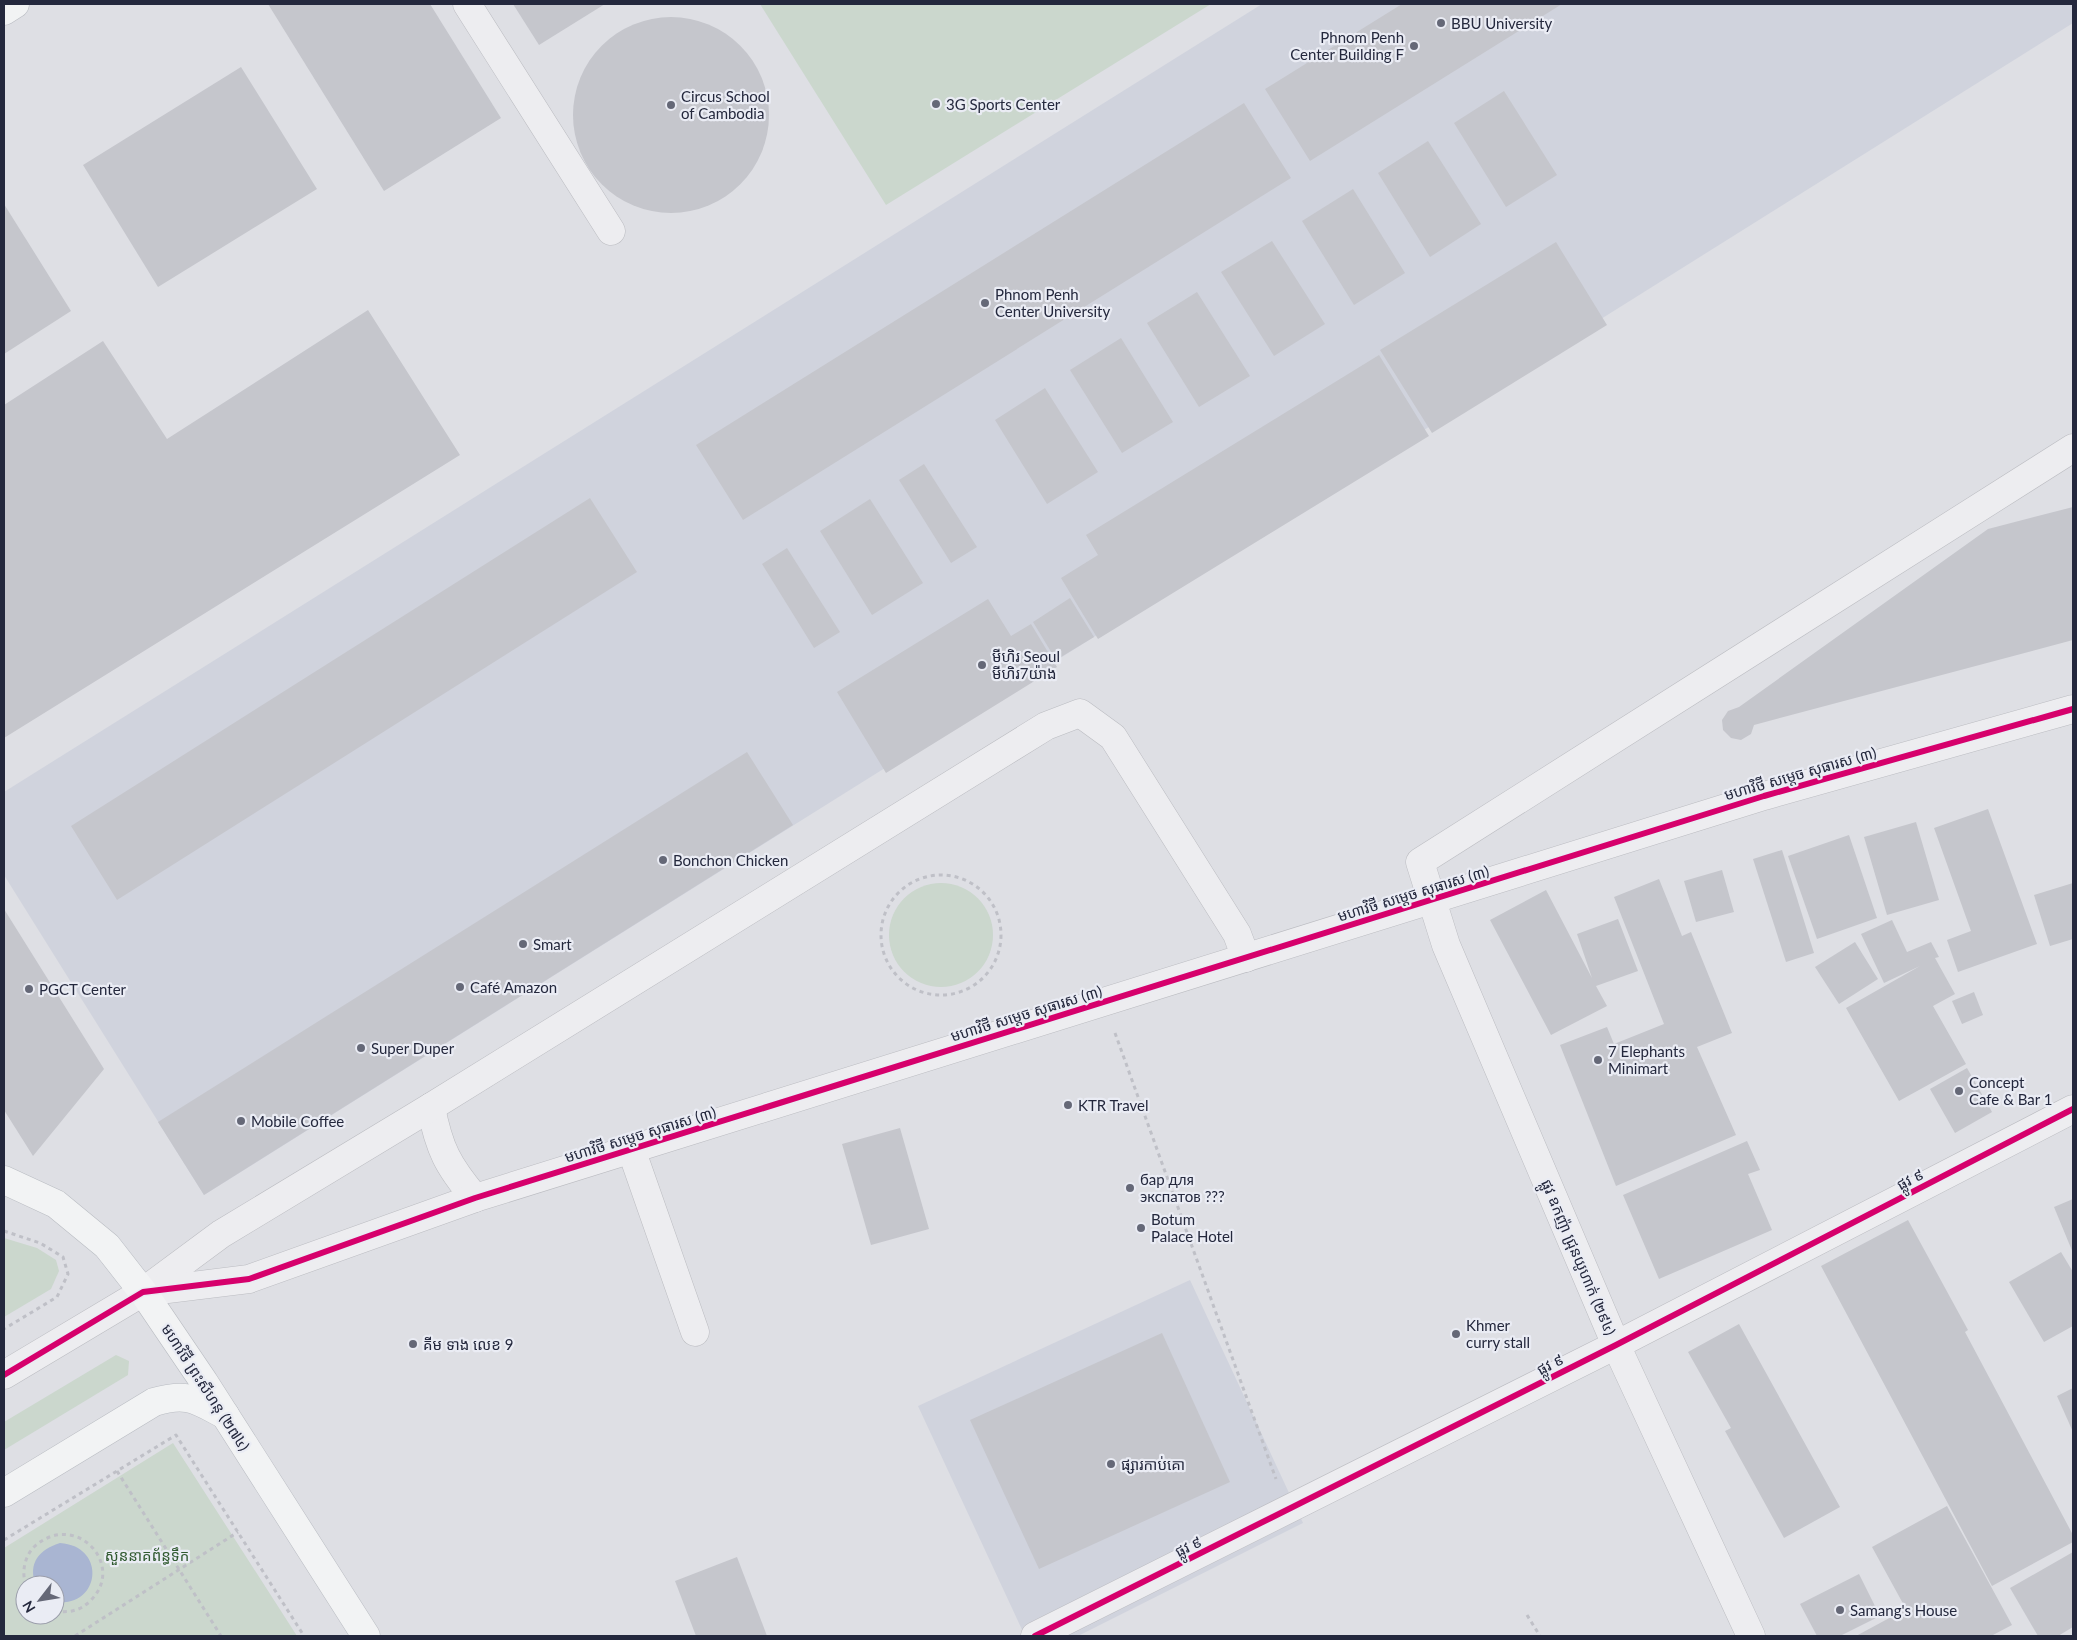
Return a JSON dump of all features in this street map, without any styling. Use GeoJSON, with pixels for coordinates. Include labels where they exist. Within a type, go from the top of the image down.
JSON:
{"type":"FeatureCollection","features":[{"type":"Feature","properties":{"kind":"main road"},"geometry":{"type":"LineString","coordinates":[[4,11],[15,4]]}},
{"type":"Feature","properties":{"kind":"main road","name":"មហាវិថី ព្រះសីហនុ (២៧៤)"},"geometry":{"type":"LineString","coordinates":[[4,1180],[56,1204],[107,1246],[143,1292],[226,1416],[366,1636]]}},
{"type":"Feature","properties":{"kind":"main road"},"geometry":{"type":"LineString","coordinates":[[4,1493],[154,1402],[168,1398],[192,1398],[226,1416]]}},
{"type":"Feature","properties":{"kind":"street"},"geometry":{"type":"LineString","coordinates":[[467,4],[611,231]]}},
{"type":"Feature","properties":{"kind":"street","name":"ផ្លូវ ឧកញ៉ា ជ្រុនយូហាក់ (២៩៤)"},"geometry":{"type":"LineString","coordinates":[[1751,1636],[1616,1344],[1446,945],[1420,862],[2073,448]]}},
{"type":"Feature","properties":{"kind":"street","name":"មហាវិថី សម្តេច សុធារស (៣)"},"geometry":{"type":"LineString","coordinates":[[4,1375],[143,1292],[249,1279],[475,1198],[631,1149],[1764,796],[2073,708]]}},
{"type":"Feature","properties":{"kind":"street"},"geometry":{"type":"LineString","coordinates":[[143,1292],[221,1234],[431,1108],[1038,731],[1080,712],[1113,737],[1237,934],[1246,958]]}},
{"type":"Feature","properties":{"kind":"street"},"geometry":{"type":"LineString","coordinates":[[431,1108],[436,1135],[445,1157],[475,1198]]}},
{"type":"Feature","properties":{"kind":"street","name":"ផ្លូវ ៩"},"geometry":{"type":"LineString","coordinates":[[1035,1636],[1616,1344],[2073,1109]]}},
{"type":"Feature","properties":{"kind":"street"},"geometry":{"type":"LineString","coordinates":[[631,1149],[695,1332]]}},
{"type":"Feature","properties":{"kind":"path"},"geometry":{"type":"LineString","coordinates":[[939,874],[960,877],[986,894],[994,905],[1001,925],[1002,936],[998,956],[992,968],[978,983],[963,992],[943,996],[911,988],[899,978],[887,961],[880,937],[883,916],[889,903],[902,888],[912,881],[939,874]]}},
{"type":"Feature","properties":{"kind":"path"},"geometry":{"type":"LineString","coordinates":[[1104,1002],[1287,1510]]}},
{"type":"Feature","properties":{"kind":"path"},"geometry":{"type":"LineString","coordinates":[[4,1231],[40,1243],[63,1257],[68,1274],[57,1297],[4,1329]]}},
{"type":"Feature","properties":{"kind":"path"},"geometry":{"type":"LineString","coordinates":[[4,1540],[176,1435],[304,1636]]}},
{"type":"Feature","properties":{"kind":"path"},"geometry":{"type":"LineString","coordinates":[[117,1471],[221,1636]]}},
{"type":"Feature","properties":{"kind":"path"},"geometry":{"type":"LineString","coordinates":[[75,1636],[238,1532]]}},
{"type":"Feature","properties":{"kind":"path"},"geometry":{"type":"LineString","coordinates":[[24,1575],[26,1560],[32,1548],[42,1540],[58,1534],[72,1535],[84,1540],[94,1549],[99,1557],[102,1570],[101,1584],[95,1597],[85,1606],[65,1613]]}},
{"type":"Feature","properties":{"kind":"path"},"geometry":{"type":"LineString","coordinates":[[1527,1616],[1540,1636]]}},
{"type":"Feature","properties":{"kind":"shaded area"},"geometry":{"type":"Polygon","coordinates":[[[1262,4],[2073,4],[2073,23],[204,1195],[4,875],[4,792],[1262,4]]]}},
{"type":"Feature","properties":{"kind":"shaded area","name":"ផ្សារកាប់គោ"},"geometry":{"type":"Polygon","coordinates":[[[1190,1280],[1303,1523],[1078,1636],[1025,1636],[918,1406],[1190,1280]]]}},
{"type":"Feature","properties":{"kind":"green space","name":"3G Sports Center"},"geometry":{"type":"Polygon","coordinates":[[[760,4],[1211,4],[886,205],[760,4]]]}},
{"type":"Feature","properties":{"kind":"green space"},"geometry":{"type":"Polygon","coordinates":[[[941,883],[961,887],[970,892],[984,906],[989,915],[993,935],[989,955],[984,964],[970,978],[961,983],[941,987],[921,983],[912,978],[898,964],[893,955],[889,935],[893,915],[898,906],[912,892],[921,887],[941,883]]]}},
{"type":"Feature","properties":{"kind":"green space"},"geometry":{"type":"Polygon","coordinates":[[[4,1238],[37,1248],[56,1260],[59,1271],[51,1289],[4,1317],[4,1238]]]}},
{"type":"Feature","properties":{"kind":"green space"},"geometry":{"type":"Polygon","coordinates":[[[116,1355],[129,1361],[128,1375],[4,1450],[4,1422],[116,1355]]]}},
{"type":"Feature","properties":{"kind":"green space","name":"សួននាគព័ន្ធទឹក"},"geometry":{"type":"Polygon","coordinates":[[[173,1443],[297,1636],[4,1636],[4,1548],[173,1443]]]}},
{"type":"Feature","properties":{"kind":"water"},"geometry":{"type":"Polygon","coordinates":[[[60,1543],[75,1547],[86,1554],[91,1565],[92,1576],[89,1587],[82,1596],[65,1601],[65,1575],[34,1575],[34,1564],[37,1558],[41,1553],[60,1543]]]}},
{"type":"Feature","properties":{"kind":"building"},"geometry":{"type":"Polygon","coordinates":[[[268,4],[430,4],[501,118],[384,191],[268,4]]]}},
{"type":"Feature","properties":{"kind":"building"},"geometry":{"type":"Polygon","coordinates":[[[513,4],[605,4],[539,45],[513,4]]]}},
{"type":"Feature","properties":{"kind":"building","name":"Phnom Penh Center Building F"},"geometry":{"type":"Polygon","coordinates":[[[1402,4],[1562,4],[1310,161],[1265,89],[1402,4]]]}},
{"type":"Feature","properties":{"kind":"building","name":"Circus School of Cambodia"},"geometry":{"type":"Polygon","coordinates":[[[661,17],[681,17],[717,28],[726,33],[747,53],[762,77],[769,105],[769,125],[762,153],[753,170],[733,191],[709,206],[681,213],[661,213],[633,206],[616,197],[589,170],[577,143],[573,125],[573,105],[580,77],[589,60],[616,33],[643,21],[661,17]]]}},
{"type":"Feature","properties":{"kind":"building"},"geometry":{"type":"Polygon","coordinates":[[[241,67],[317,189],[158,287],[83,165],[241,67]]]}},
{"type":"Feature","properties":{"kind":"building"},"geometry":{"type":"Polygon","coordinates":[[[1504,91],[1557,175],[1506,207],[1454,123],[1504,91]]]}},
{"type":"Feature","properties":{"kind":"building"},"geometry":{"type":"Polygon","coordinates":[[[1244,103],[1291,178],[743,520],[696,445],[1244,103]]]}},
{"type":"Feature","properties":{"kind":"building"},"geometry":{"type":"Polygon","coordinates":[[[1428,141],[1481,224],[1430,257],[1378,173],[1428,141]]]}},
{"type":"Feature","properties":{"kind":"building"},"geometry":{"type":"Polygon","coordinates":[[[1353,189],[1405,273],[1354,305],[1302,221],[1353,189]]]}},
{"type":"Feature","properties":{"kind":"building"},"geometry":{"type":"Polygon","coordinates":[[[4,204],[71,311],[4,354],[4,204]]]}},
{"type":"Feature","properties":{"kind":"building"},"geometry":{"type":"Polygon","coordinates":[[[1272,241],[1325,324],[1274,356],[1221,272],[1272,241]]]}},
{"type":"Feature","properties":{"kind":"building"},"geometry":{"type":"Polygon","coordinates":[[[1556,242],[1607,325],[1432,433],[1380,350],[1556,242]]]}},
{"type":"Feature","properties":{"kind":"building"},"geometry":{"type":"Polygon","coordinates":[[[1197,292],[1250,376],[1199,407],[1147,323],[1197,292]]]}},
{"type":"Feature","properties":{"kind":"building"},"geometry":{"type":"Polygon","coordinates":[[[368,310],[460,455],[4,738],[4,405],[103,341],[167,439],[368,310]]]}},
{"type":"Feature","properties":{"kind":"building"},"geometry":{"type":"Polygon","coordinates":[[[1121,338],[1173,422],[1122,453],[1070,370],[1121,338]]]}},
{"type":"Feature","properties":{"kind":"building"},"geometry":{"type":"Polygon","coordinates":[[[1379,355],[1429,436],[1098,639],[1061,578],[1098,555],[1086,535],[1379,355]]]}},
{"type":"Feature","properties":{"kind":"building"},"geometry":{"type":"Polygon","coordinates":[[[1045,388],[1098,472],[1047,504],[995,420],[1045,388]]]}},
{"type":"Feature","properties":{"kind":"building"},"geometry":{"type":"Polygon","coordinates":[[[924,464],[977,547],[951,563],[899,480],[924,464]]]}},
{"type":"Feature","properties":{"kind":"building"},"geometry":{"type":"Polygon","coordinates":[[[590,498],[637,572],[117,900],[71,826],[590,498]]]}},
{"type":"Feature","properties":{"kind":"building"},"geometry":{"type":"Polygon","coordinates":[[[870,499],[923,583],[872,615],[820,531],[870,499]]]}},
{"type":"Feature","properties":{"kind":"building"},"geometry":{"type":"Polygon","coordinates":[[[2073,507],[2073,640],[1754,725],[1751,734],[1741,740],[1731,738],[1723,730],[1722,720],[1728,711],[1739,707],[1988,529],[2073,507]]]}},
{"type":"Feature","properties":{"kind":"building"},"geometry":{"type":"Polygon","coordinates":[[[787,548],[840,632],[814,648],[762,564],[787,548]]]}},
{"type":"Feature","properties":{"kind":"building"},"geometry":{"type":"Polygon","coordinates":[[[1070,598],[1094,637],[1056,660],[1033,622],[1070,598]]]}},
{"type":"Feature","properties":{"kind":"building"},"geometry":{"type":"Polygon","coordinates":[[[988,599],[1011,636],[1031,624],[1057,667],[886,773],[837,692],[988,599]]]}},
{"type":"Feature","properties":{"kind":"building"},"geometry":{"type":"Polygon","coordinates":[[[747,752],[793,825],[204,1195],[158,1122],[747,752]]]}},
{"type":"Feature","properties":{"kind":"building"},"geometry":{"type":"Polygon","coordinates":[[[1988,809],[2037,944],[1958,972],[1947,940],[1971,931],[1934,828],[1988,809]]]}},
{"type":"Feature","properties":{"kind":"building"},"geometry":{"type":"Polygon","coordinates":[[[1916,822],[1939,900],[1887,915],[1864,837],[1916,822]]]}},
{"type":"Feature","properties":{"kind":"building"},"geometry":{"type":"Polygon","coordinates":[[[1849,835],[1877,918],[1817,939],[1788,856],[1849,835]]]}},
{"type":"Feature","properties":{"kind":"building"},"geometry":{"type":"Polygon","coordinates":[[[1782,850],[1814,953],[1786,962],[1753,859],[1782,850]]]}},
{"type":"Feature","properties":{"kind":"building"},"geometry":{"type":"Polygon","coordinates":[[[1722,870],[1734,912],[1696,922],[1684,881],[1722,870]]]}},
{"type":"Feature","properties":{"kind":"building"},"geometry":{"type":"Polygon","coordinates":[[[1659,879],[1682,936],[1691,932],[1732,1033],[1697,1047],[1736,1135],[1616,1186],[1560,1045],[1607,1027],[1614,1044],[1664,1024],[1614,897],[1659,879]]]}},
{"type":"Feature","properties":{"kind":"building"},"geometry":{"type":"Polygon","coordinates":[[[2073,883],[2073,939],[2050,946],[2034,895],[2073,883]]]}},
{"type":"Feature","properties":{"kind":"building"},"geometry":{"type":"Polygon","coordinates":[[[1546,890],[1592,978],[1577,934],[1618,919],[1638,971],[1596,986],[1607,1006],[1551,1035],[1490,920],[1546,890]]]}},
{"type":"Feature","properties":{"kind":"building","name":"PGCT Center"},"geometry":{"type":"Polygon","coordinates":[[[4,909],[104,1069],[33,1156],[4,1110],[4,909]]]}},
{"type":"Feature","properties":{"kind":"building"},"geometry":{"type":"Polygon","coordinates":[[[1892,920],[1907,952],[1931,942],[1939,957],[1935,958],[1955,994],[1933,1006],[1966,1064],[1899,1101],[1846,1008],[1920,966],[1884,983],[1861,934],[1892,920]]]}},
{"type":"Feature","properties":{"kind":"building"},"geometry":{"type":"Polygon","coordinates":[[[1855,942],[1878,979],[1839,1004],[1815,967],[1855,942]]]}},
{"type":"Feature","properties":{"kind":"building"},"geometry":{"type":"Polygon","coordinates":[[[1974,992],[1983,1015],[1962,1024],[1952,1001],[1974,992]]]}},
{"type":"Feature","properties":{"kind":"building"},"geometry":{"type":"Polygon","coordinates":[[[1967,1068],[1992,1112],[1955,1133],[1930,1089],[1967,1068]]]}},
{"type":"Feature","properties":{"kind":"building"},"geometry":{"type":"Polygon","coordinates":[[[900,1128],[929,1229],[871,1245],[842,1144],[900,1128]]]}},
{"type":"Feature","properties":{"kind":"building"},"geometry":{"type":"Polygon","coordinates":[[[1747,1141],[1760,1170],[1748,1174],[1772,1230],[1659,1279],[1623,1195],[1747,1141]]]}},
{"type":"Feature","properties":{"kind":"building"},"geometry":{"type":"Polygon","coordinates":[[[2073,1199],[2073,1253],[2054,1207],[2073,1199]]]}},
{"type":"Feature","properties":{"kind":"building"},"geometry":{"type":"Polygon","coordinates":[[[1908,1220],[1968,1330],[1965,1332],[2073,1535],[2073,1542],[1992,1586],[1821,1266],[1908,1220]]]}},
{"type":"Feature","properties":{"kind":"building"},"geometry":{"type":"Polygon","coordinates":[[[2061,1252],[2073,1272],[2073,1326],[2044,1342],[2009,1282],[2061,1252]]]}},
{"type":"Feature","properties":{"kind":"building"},"geometry":{"type":"Polygon","coordinates":[[[1739,1324],[1840,1507],[1784,1538],[1725,1431],[1731,1428],[1688,1352],[1739,1324]]]}},
{"type":"Feature","properties":{"kind":"building"},"geometry":{"type":"Polygon","coordinates":[[[1162,1333],[1230,1482],[1039,1569],[970,1420],[1162,1333]]]}},
{"type":"Feature","properties":{"kind":"building"},"geometry":{"type":"Polygon","coordinates":[[[2073,1388],[2073,1432],[2057,1396],[2073,1388]]]}},
{"type":"Feature","properties":{"kind":"building"},"geometry":{"type":"Polygon","coordinates":[[[1947,1506],[2012,1625],[1991,1636],[1856,1636],[1906,1609],[1872,1547],[1947,1506]]]}},
{"type":"Feature","properties":{"kind":"building"},"geometry":{"type":"Polygon","coordinates":[[[2073,1552],[2073,1627],[2058,1636],[2038,1636],[2010,1588],[2073,1552]]]}},
{"type":"Feature","properties":{"kind":"building"},"geometry":{"type":"Polygon","coordinates":[[[737,1557],[767,1636],[696,1636],[675,1581],[737,1557]]]}},
{"type":"Feature","properties":{"kind":"building","name":"Samang's House"},"geometry":{"type":"Polygon","coordinates":[[[1859,1574],[1880,1616],[1840,1636],[1817,1636],[1800,1604],[1859,1574]]]}},
{"type":"Feature","properties":{"kind":"cycle path"},"geometry":{"type":"LineString","coordinates":[[4,1375],[143,1292],[249,1279],[475,1198],[1764,796],[2073,709]]}},
{"type":"Feature","properties":{"kind":"cycle path"},"geometry":{"type":"LineString","coordinates":[[1035,1636],[1616,1345],[2073,1109]]}},
{"type":"Feature","properties":{"kind":"place","name":"BBU University"},"geometry":{"type":"Point","coordinates":[1441,23]}},
{"type":"Feature","properties":{"kind":"place","name":"Phnom Penh Center Building F"},"geometry":{"type":"Point","coordinates":[1414,46]}},
{"type":"Feature","properties":{"kind":"place","name":"3G Sports Center"},"geometry":{"type":"Point","coordinates":[936,104]}},
{"type":"Feature","properties":{"kind":"place","name":"Circus School of Cambodia"},"geometry":{"type":"Point","coordinates":[671,105]}},
{"type":"Feature","properties":{"kind":"place","name":"Phnom Penh Center University"},"geometry":{"type":"Point","coordinates":[985,303]}},
{"type":"Feature","properties":{"kind":"place","name":"មីហិរ Seoul មីហិរ7យ៉ាង"},"geometry":{"type":"Point","coordinates":[982,665]}},
{"type":"Feature","properties":{"kind":"place","name":"Bonchon Chicken"},"geometry":{"type":"Point","coordinates":[663,860]}},
{"type":"Feature","properties":{"kind":"place","name":"Smart"},"geometry":{"type":"Point","coordinates":[523,944]}},
{"type":"Feature","properties":{"kind":"place","name":"Café Amazon"},"geometry":{"type":"Point","coordinates":[460,987]}},
{"type":"Feature","properties":{"kind":"place","name":"PGCT Center"},"geometry":{"type":"Point","coordinates":[29,989]}},
{"type":"Feature","properties":{"kind":"place","name":"Super Duper"},"geometry":{"type":"Point","coordinates":[361,1048]}},
{"type":"Feature","properties":{"kind":"place","name":"7 Elephants Minimart"},"geometry":{"type":"Point","coordinates":[1598,1060]}},
{"type":"Feature","properties":{"kind":"place","name":"Concept Cafe & Bar 1"},"geometry":{"type":"Point","coordinates":[1959,1091]}},
{"type":"Feature","properties":{"kind":"place","name":"KTR Travel"},"geometry":{"type":"Point","coordinates":[1068,1105]}},
{"type":"Feature","properties":{"kind":"place","name":"Mobile Coffee"},"geometry":{"type":"Point","coordinates":[241,1121]}},
{"type":"Feature","properties":{"kind":"place","name":"бар для экспатов ???"},"geometry":{"type":"Point","coordinates":[1130,1188]}},
{"type":"Feature","properties":{"kind":"place","name":"Botum Palace Hotel"},"geometry":{"type":"Point","coordinates":[1141,1228]}},
{"type":"Feature","properties":{"kind":"place","name":"Khmer curry stall"},"geometry":{"type":"Point","coordinates":[1456,1334]}},
{"type":"Feature","properties":{"kind":"place","name":"គីម ទាង លេខ 9"},"geometry":{"type":"Point","coordinates":[413,1344]}},
{"type":"Feature","properties":{"kind":"place","name":"ផ្សារកាប់គោ"},"geometry":{"type":"Point","coordinates":[1111,1464]}},
{"type":"Feature","properties":{"kind":"place","name":"Samang's House"},"geometry":{"type":"Point","coordinates":[1840,1610]}}]}
